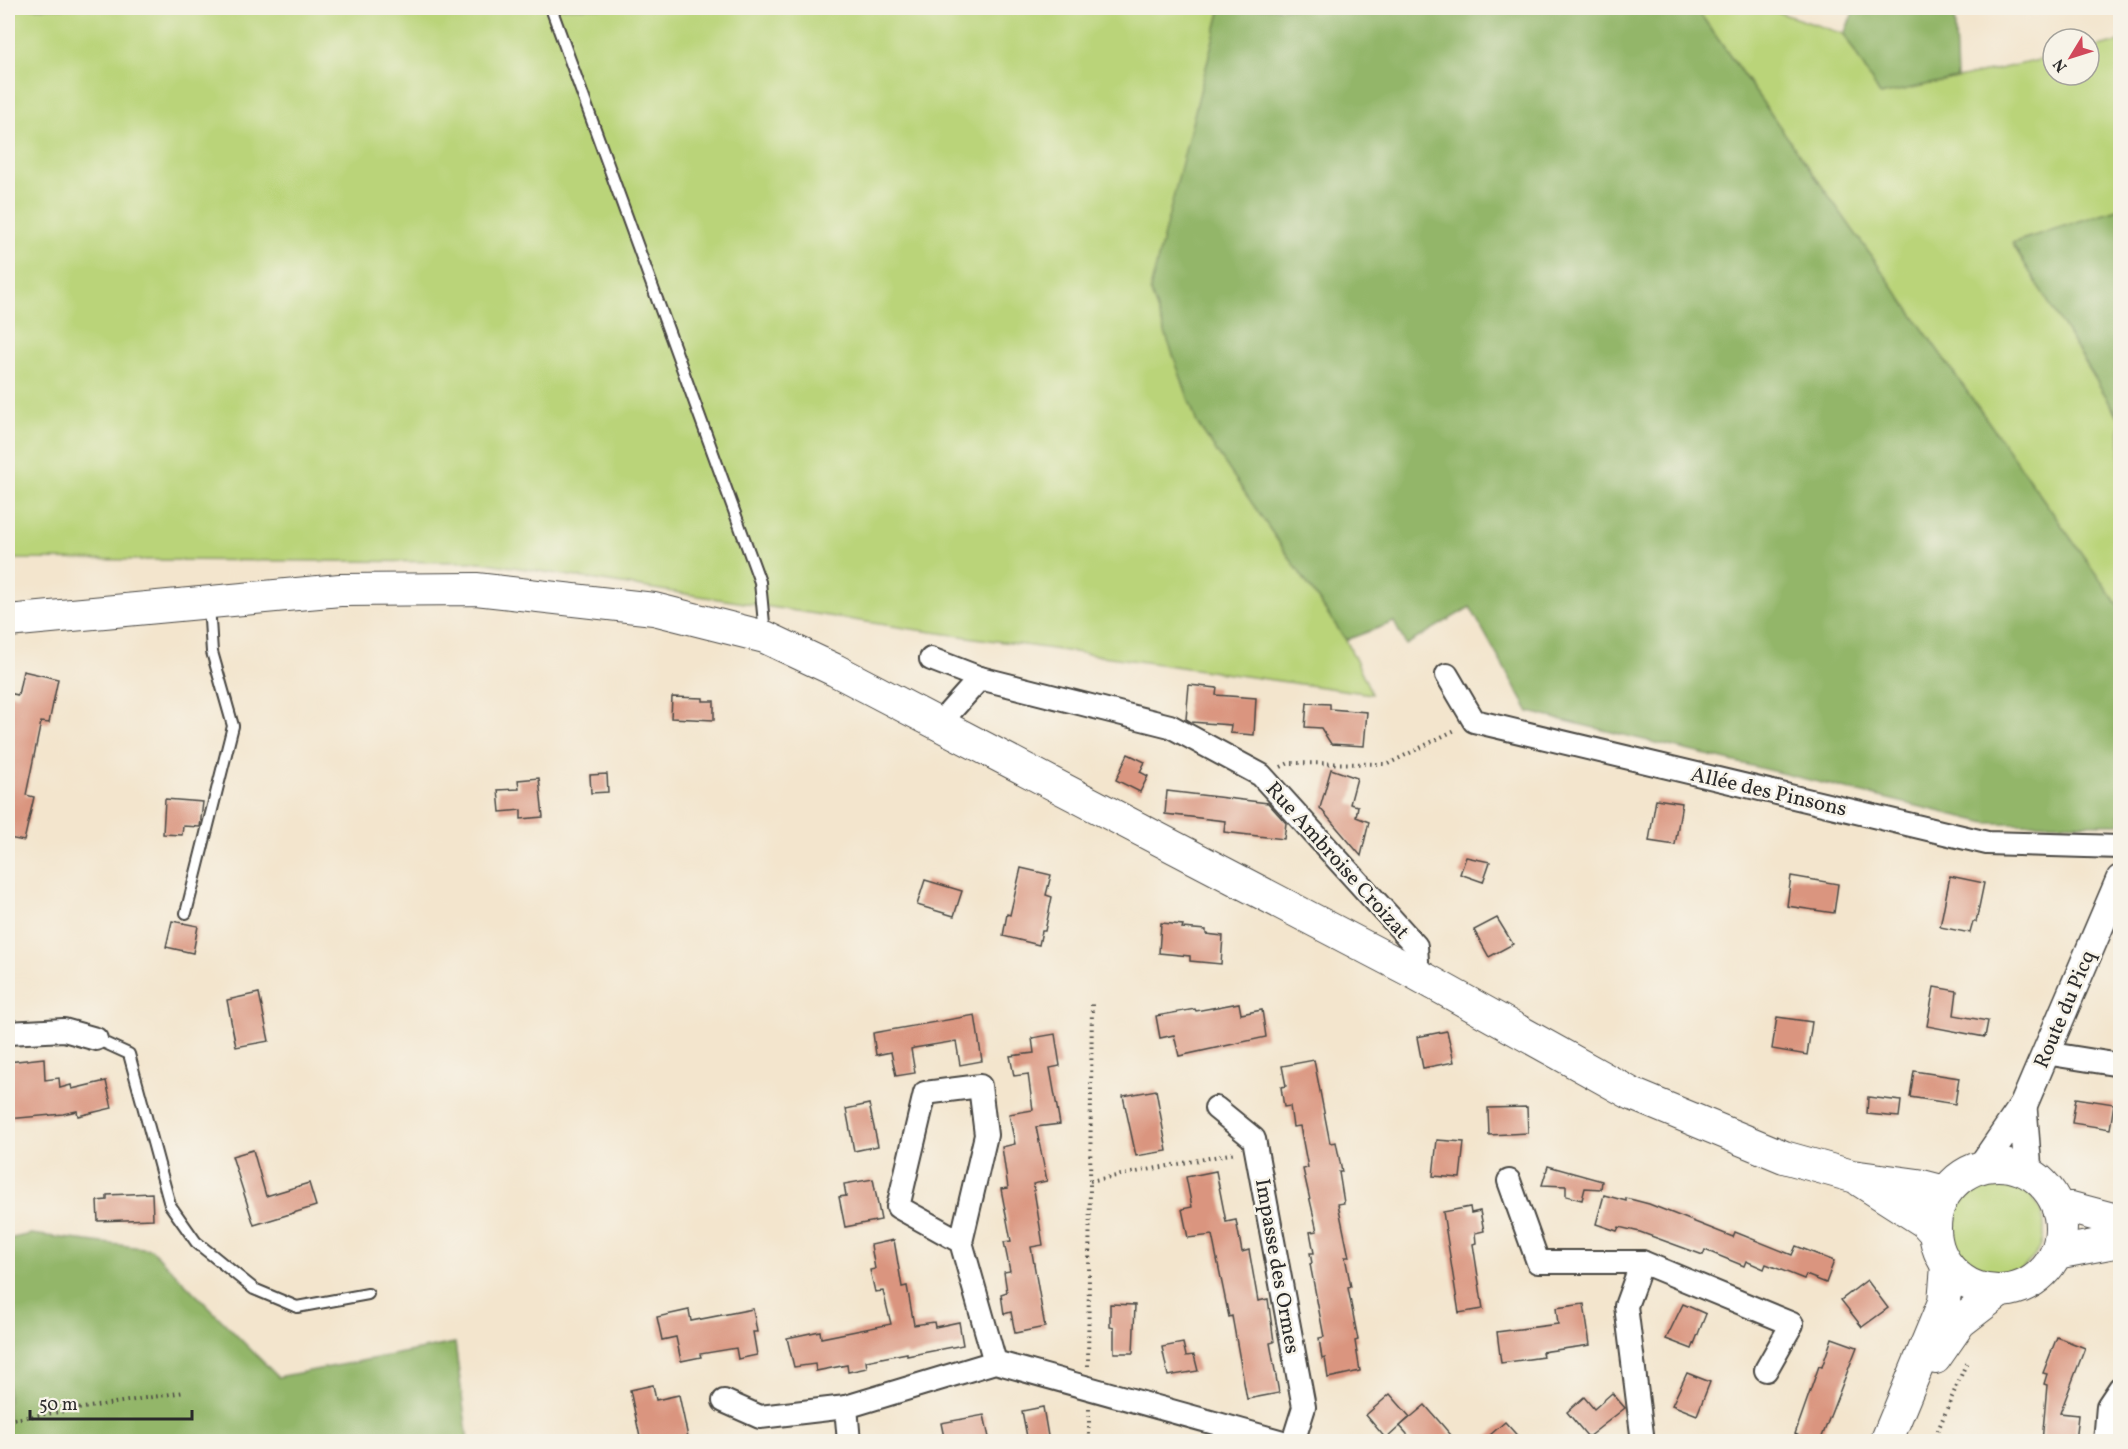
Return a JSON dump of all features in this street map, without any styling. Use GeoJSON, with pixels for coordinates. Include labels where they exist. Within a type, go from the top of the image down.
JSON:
{"type":"FeatureCollection","features":[{"type":"Feature","properties":{"kind":"main road"},"geometry":{"type":"LineString","coordinates":[[8,621],[209,600],[340,590],[476,589],[654,609],[765,637],[835,670],[1411,971],[1632,1094],[1784,1157],[1852,1176],[1918,1185],[1945,1192]]}},
{"type":"Feature","properties":{"kind":"main road"},"geometry":{"type":"LineString","coordinates":[[1997,1164],[2028,1172],[2046,1188],[2058,1209],[2061,1224],[2056,1253],[2047,1268],[2033,1281],[2000,1292],[1979,1289],[1961,1280],[1947,1266],[1938,1250],[1934,1232],[1936,1211],[1945,1192],[1955,1180],[1981,1167],[1997,1164]]}},
{"type":"Feature","properties":{"kind":"main road"},"geometry":{"type":"LineString","coordinates":[[1852,1176],[1925,1222],[1934,1232]]}},
{"type":"Feature","properties":{"kind":"main road"},"geometry":{"type":"LineString","coordinates":[[2058,1209],[2071,1209],[2121,1221]]}},
{"type":"Feature","properties":{"kind":"main road"},"geometry":{"type":"LineString","coordinates":[[2056,1253],[2121,1241]]}},
{"type":"Feature","properties":{"kind":"main road"},"geometry":{"type":"LineString","coordinates":[[1886,1442],[1944,1302],[1947,1266]]}},
{"type":"Feature","properties":{"kind":"main road"},"geometry":{"type":"LineString","coordinates":[[1899,1442],[1929,1367],[1960,1322],[2000,1292]]}},
{"type":"Feature","properties":{"kind":"street","name":"Rue Ambroise Croizat"},"geometry":{"type":"LineString","coordinates":[[931,659],[980,678],[1170,726],[1261,775],[1416,946],[1417,961],[1411,971]]}},
{"type":"Feature","properties":{"kind":"street"},"geometry":{"type":"LineString","coordinates":[[1447,675],[1474,721]]}},
{"type":"Feature","properties":{"kind":"street"},"geometry":{"type":"LineString","coordinates":[[939,724],[980,678]]}},
{"type":"Feature","properties":{"kind":"street","name":"Allée des Pinsons"},"geometry":{"type":"LineString","coordinates":[[1474,721],[1987,843],[2121,847]]}},
{"type":"Feature","properties":{"kind":"street","name":"Route du Picq"},"geometry":{"type":"LineString","coordinates":[[1981,1167],[2023,1106],[2121,879]]}},
{"type":"Feature","properties":{"kind":"street"},"geometry":{"type":"LineString","coordinates":[[8,1033],[64,1030],[96,1039]]}},
{"type":"Feature","properties":{"kind":"street"},"geometry":{"type":"LineString","coordinates":[[2045,1053],[2121,1065]]}},
{"type":"Feature","properties":{"kind":"street"},"geometry":{"type":"LineString","coordinates":[[961,1242],[898,1207],[925,1093],[980,1086],[986,1136],[961,1242],[996,1362]]}},
{"type":"Feature","properties":{"kind":"street","name":"Route du Picq"},"geometry":{"type":"LineString","coordinates":[[2023,1106],[2028,1172]]}},
{"type":"Feature","properties":{"kind":"street","name":"Impasse des Ormes"},"geometry":{"type":"LineString","coordinates":[[1216,1108],[1254,1139],[1304,1407],[1293,1442]]}},
{"type":"Feature","properties":{"kind":"street"},"geometry":{"type":"LineString","coordinates":[[1509,1181],[1538,1262],[1642,1262],[1792,1324],[1766,1370]]}},
{"type":"Feature","properties":{"kind":"street"},"geometry":{"type":"LineString","coordinates":[[1642,1262],[1626,1306],[1643,1442]]}},
{"type":"Feature","properties":{"kind":"street"},"geometry":{"type":"LineString","coordinates":[[724,1401],[760,1417],[846,1407],[996,1362],[1283,1442]]}},
{"type":"Feature","properties":{"kind":"street"},"geometry":{"type":"LineString","coordinates":[[2105,1442],[2108,1406],[2121,1388]]}},
{"type":"Feature","properties":{"kind":"street"},"geometry":{"type":"LineString","coordinates":[[846,1407],[849,1442]]}},
{"type":"Feature","properties":{"kind":"lane"},"geometry":{"type":"LineString","coordinates":[[551,8],[760,582],[765,637]]}},
{"type":"Feature","properties":{"kind":"lane"},"geometry":{"type":"LineString","coordinates":[[186,913],[233,726],[212,651],[209,600]]}},
{"type":"Feature","properties":{"kind":"lane"},"geometry":{"type":"LineString","coordinates":[[96,1039],[129,1054],[170,1205],[196,1242],[254,1289],[297,1307],[368,1294]]}},
{"type":"Feature","properties":{"kind":"path"},"geometry":{"type":"LineString","coordinates":[[1261,775],[1289,764],[1388,764],[1474,721]]}},
{"type":"Feature","properties":{"kind":"path"},"geometry":{"type":"LineString","coordinates":[[1089,1442],[1092,1003]]}},
{"type":"Feature","properties":{"kind":"path"},"geometry":{"type":"LineString","coordinates":[[1090,1181],[1256,1149]]}},
{"type":"Feature","properties":{"kind":"path"},"geometry":{"type":"LineString","coordinates":[[1934,1442],[1969,1358]]}},
{"type":"Feature","properties":{"kind":"path"},"geometry":{"type":"LineString","coordinates":[[8,1420],[184,1392]]}},
{"type":"Feature","properties":{"kind":"green space"},"geometry":{"type":"Polygon","coordinates":[[[8,8],[1221,8],[1151,290],[1197,423],[1346,640],[1372,694],[918,630],[481,562],[8,559],[8,8]]]}},
{"type":"Feature","properties":{"kind":"green space"},"geometry":{"type":"Polygon","coordinates":[[[1221,8],[1696,8],[2120,608],[2120,824],[1987,823],[1529,712],[1470,607],[1406,645],[1394,622],[1346,640],[1197,423],[1150,290],[1221,8]]]}},
{"type":"Feature","properties":{"kind":"green space"},"geometry":{"type":"Polygon","coordinates":[[[1696,8],[1765,8],[1844,34],[1880,95],[2041,60],[2041,87],[2101,87],[2101,46],[2120,42],[2120,208],[2012,243],[2120,419],[2120,608],[1696,8]]]}},
{"type":"Feature","properties":{"kind":"green space"},"geometry":{"type":"Polygon","coordinates":[[[1855,8],[1954,8],[1957,78],[1880,95],[1844,34],[1855,8]]]}},
{"type":"Feature","properties":{"kind":"green space"},"geometry":{"type":"Polygon","coordinates":[[[2120,208],[2120,419],[2012,243],[2120,208]]]}},
{"type":"Feature","properties":{"kind":"green space"},"geometry":{"type":"Polygon","coordinates":[[[1989,1182],[2007,1182],[2024,1189],[2037,1202],[2044,1219],[2044,1237],[2037,1254],[2024,1267],[2007,1274],[1989,1274],[1972,1267],[1959,1254],[1952,1237],[1952,1219],[1959,1202],[1972,1189],[1989,1182]]]}},
{"type":"Feature","properties":{"kind":"green space"},"geometry":{"type":"Polygon","coordinates":[[[31,1234],[151,1249],[278,1377],[455,1343],[468,1441],[8,1441],[8,1239],[31,1234]]]}},
{"type":"Feature","properties":{"kind":"building"},"geometry":{"type":"Polygon","coordinates":[[[23,671],[58,679],[49,723],[41,722],[26,795],[34,797],[24,841],[8,838],[8,693],[18,695],[23,671]]]}},
{"type":"Feature","properties":{"kind":"building"},"geometry":{"type":"Polygon","coordinates":[[[1189,685],[1217,688],[1216,695],[1256,698],[1254,735],[1230,733],[1231,725],[1191,722],[1186,719],[1189,685]]]}},
{"type":"Feature","properties":{"kind":"building"},"geometry":{"type":"Polygon","coordinates":[[[672,697],[703,698],[703,701],[714,701],[714,720],[671,718],[672,697]]]}},
{"type":"Feature","properties":{"kind":"building"},"geometry":{"type":"Polygon","coordinates":[[[1307,703],[1330,704],[1330,709],[1367,712],[1364,746],[1331,744],[1321,728],[1305,727],[1307,703]]]}},
{"type":"Feature","properties":{"kind":"building"},"geometry":{"type":"Polygon","coordinates":[[[1128,754],[1145,762],[1140,772],[1148,776],[1140,792],[1116,780],[1128,754]]]}},
{"type":"Feature","properties":{"kind":"building"},"geometry":{"type":"Polygon","coordinates":[[[1331,769],[1357,778],[1350,804],[1358,806],[1356,817],[1369,822],[1361,856],[1320,808],[1331,769]]]}},
{"type":"Feature","properties":{"kind":"building"},"geometry":{"type":"Polygon","coordinates":[[[607,774],[608,792],[591,793],[590,775],[607,774]]]}},
{"type":"Feature","properties":{"kind":"building"},"geometry":{"type":"Polygon","coordinates":[[[539,778],[543,817],[521,819],[521,810],[500,812],[498,790],[519,789],[518,780],[539,778]]]}},
{"type":"Feature","properties":{"kind":"building"},"geometry":{"type":"Polygon","coordinates":[[[1167,791],[1268,803],[1286,823],[1284,839],[1224,832],[1225,821],[1165,814],[1167,791]]]}},
{"type":"Feature","properties":{"kind":"building"},"geometry":{"type":"Polygon","coordinates":[[[165,799],[203,802],[200,827],[183,826],[182,835],[163,834],[165,799]]]}},
{"type":"Feature","properties":{"kind":"building"},"geometry":{"type":"Polygon","coordinates":[[[1656,799],[1682,803],[1675,845],[1649,841],[1656,799]]]}},
{"type":"Feature","properties":{"kind":"building"},"geometry":{"type":"Polygon","coordinates":[[[1466,857],[1490,862],[1483,882],[1460,874],[1466,857]]]}},
{"type":"Feature","properties":{"kind":"building"},"geometry":{"type":"Polygon","coordinates":[[[1021,868],[1051,875],[1046,895],[1052,897],[1045,931],[1042,931],[1039,945],[1003,936],[1021,868]]]}},
{"type":"Feature","properties":{"kind":"building"},"geometry":{"type":"Polygon","coordinates":[[[1791,876],[1838,884],[1834,913],[1787,906],[1791,876]]]}},
{"type":"Feature","properties":{"kind":"building"},"geometry":{"type":"Polygon","coordinates":[[[1950,876],[1984,883],[1976,922],[1973,922],[1970,933],[1940,927],[1950,876]]]}},
{"type":"Feature","properties":{"kind":"building"},"geometry":{"type":"Polygon","coordinates":[[[925,880],[962,891],[954,916],[917,905],[925,880]]]}},
{"type":"Feature","properties":{"kind":"building"},"geometry":{"type":"Polygon","coordinates":[[[1497,918],[1513,944],[1489,957],[1474,930],[1497,918]]]}},
{"type":"Feature","properties":{"kind":"building"},"geometry":{"type":"Polygon","coordinates":[[[172,921],[198,926],[193,953],[166,947],[172,921]]]}},
{"type":"Feature","properties":{"kind":"building"},"geometry":{"type":"Polygon","coordinates":[[[1161,923],[1183,925],[1182,928],[1206,930],[1206,934],[1223,936],[1221,964],[1190,961],[1190,956],[1159,953],[1161,923]]]}},
{"type":"Feature","properties":{"kind":"building"},"geometry":{"type":"Polygon","coordinates":[[[1934,987],[1957,991],[1954,1015],[1988,1021],[1985,1037],[1927,1026],[1934,987]]]}},
{"type":"Feature","properties":{"kind":"building"},"geometry":{"type":"Polygon","coordinates":[[[259,993],[269,1041],[236,1047],[227,1000],[259,993]]]}},
{"type":"Feature","properties":{"kind":"building"},"geometry":{"type":"Polygon","coordinates":[[[1239,1003],[1241,1014],[1262,1010],[1266,1037],[1179,1056],[1174,1035],[1160,1038],[1156,1016],[1239,1003]]]}},
{"type":"Feature","properties":{"kind":"building"},"geometry":{"type":"Polygon","coordinates":[[[975,1015],[982,1061],[960,1065],[956,1041],[914,1048],[911,1049],[915,1073],[896,1076],[891,1052],[876,1055],[873,1033],[975,1015]]]}},
{"type":"Feature","properties":{"kind":"building"},"geometry":{"type":"Polygon","coordinates":[[[1777,1017],[1812,1022],[1807,1055],[1772,1049],[1777,1017]]]}},
{"type":"Feature","properties":{"kind":"building"},"geometry":{"type":"Polygon","coordinates":[[[1447,1031],[1454,1062],[1423,1068],[1417,1037],[1447,1031]]]}},
{"type":"Feature","properties":{"kind":"building"},"geometry":{"type":"Polygon","coordinates":[[[1055,1034],[1060,1066],[1050,1068],[1060,1124],[1036,1127],[1047,1181],[1033,1184],[1043,1245],[1031,1247],[1045,1327],[1015,1333],[1011,1312],[1004,1314],[1001,1294],[1007,1292],[1004,1272],[1010,1271],[1004,1242],[1011,1241],[1001,1189],[1008,1188],[1002,1147],[1015,1144],[1009,1114],[1033,1110],[1028,1074],[1014,1076],[1010,1056],[1034,1053],[1032,1038],[1055,1034]]]}},
{"type":"Feature","properties":{"kind":"building"},"geometry":{"type":"Polygon","coordinates":[[[44,1058],[45,1080],[59,1078],[60,1088],[71,1085],[72,1089],[106,1081],[112,1108],[78,1116],[77,1111],[8,1119],[8,1062],[44,1058]]]}},
{"type":"Feature","properties":{"kind":"building"},"geometry":{"type":"Polygon","coordinates":[[[1314,1060],[1330,1143],[1336,1142],[1342,1172],[1339,1172],[1344,1203],[1338,1204],[1349,1257],[1345,1257],[1351,1287],[1348,1288],[1358,1340],[1355,1341],[1360,1371],[1328,1378],[1325,1358],[1322,1359],[1319,1338],[1324,1337],[1310,1264],[1312,1263],[1310,1253],[1314,1253],[1310,1232],[1317,1231],[1303,1169],[1308,1168],[1300,1126],[1293,1127],[1290,1106],[1284,1107],[1281,1087],[1286,1086],[1282,1066],[1314,1060]]]}},
{"type":"Feature","properties":{"kind":"building"},"geometry":{"type":"Polygon","coordinates":[[[1914,1071],[1959,1078],[1955,1104],[1910,1097],[1914,1071]]]}},
{"type":"Feature","properties":{"kind":"building"},"geometry":{"type":"Polygon","coordinates":[[[1156,1090],[1167,1151],[1136,1156],[1123,1096],[1156,1090]]]}},
{"type":"Feature","properties":{"kind":"building"},"geometry":{"type":"Polygon","coordinates":[[[1868,1097],[1901,1101],[1899,1117],[1867,1114],[1868,1097]]]}},
{"type":"Feature","properties":{"kind":"building"},"geometry":{"type":"Polygon","coordinates":[[[2076,1098],[2114,1104],[2110,1129],[2072,1123],[2076,1098]]]}},
{"type":"Feature","properties":{"kind":"building"},"geometry":{"type":"Polygon","coordinates":[[[869,1104],[878,1146],[854,1151],[846,1109],[869,1104]]]}},
{"type":"Feature","properties":{"kind":"building"},"geometry":{"type":"Polygon","coordinates":[[[1527,1107],[1528,1133],[1489,1135],[1488,1108],[1527,1107]]]}},
{"type":"Feature","properties":{"kind":"building"},"geometry":{"type":"Polygon","coordinates":[[[1437,1140],[1464,1142],[1460,1178],[1433,1176],[1437,1140]]]}},
{"type":"Feature","properties":{"kind":"building"},"geometry":{"type":"Polygon","coordinates":[[[253,1150],[266,1196],[309,1183],[316,1206],[254,1225],[232,1156],[253,1150]]]}},
{"type":"Feature","properties":{"kind":"building"},"geometry":{"type":"Polygon","coordinates":[[[1548,1166],[1602,1181],[1601,1189],[1585,1188],[1582,1200],[1566,1196],[1566,1186],[1542,1185],[1548,1166]]]}},
{"type":"Feature","properties":{"kind":"building"},"geometry":{"type":"Polygon","coordinates":[[[1216,1171],[1226,1222],[1236,1220],[1242,1252],[1249,1250],[1258,1301],[1268,1299],[1274,1342],[1270,1343],[1279,1393],[1247,1399],[1232,1316],[1229,1317],[1212,1235],[1188,1238],[1182,1209],[1192,1207],[1186,1177],[1216,1171]]]}},
{"type":"Feature","properties":{"kind":"building"},"geometry":{"type":"Polygon","coordinates":[[[873,1179],[881,1220],[845,1227],[839,1197],[846,1196],[844,1184],[873,1179]]]}},
{"type":"Feature","properties":{"kind":"building"},"geometry":{"type":"Polygon","coordinates":[[[152,1193],[153,1219],[98,1221],[97,1201],[107,1200],[107,1195],[152,1193]]]}},
{"type":"Feature","properties":{"kind":"building"},"geometry":{"type":"Polygon","coordinates":[[[1604,1195],[1649,1204],[1733,1237],[1735,1232],[1792,1255],[1796,1246],[1834,1261],[1826,1283],[1806,1275],[1804,1279],[1766,1264],[1764,1269],[1746,1261],[1744,1266],[1705,1250],[1703,1255],[1640,1232],[1619,1227],[1617,1231],[1596,1224],[1604,1195]]]}},
{"type":"Feature","properties":{"kind":"building"},"geometry":{"type":"Polygon","coordinates":[[[1470,1207],[1471,1213],[1480,1211],[1484,1231],[1475,1233],[1476,1243],[1473,1244],[1483,1309],[1459,1313],[1443,1212],[1470,1207]]]}},
{"type":"Feature","properties":{"kind":"building"},"geometry":{"type":"Polygon","coordinates":[[[894,1240],[902,1287],[907,1286],[914,1325],[934,1322],[935,1327],[959,1322],[963,1345],[866,1361],[867,1368],[848,1372],[847,1365],[816,1371],[815,1364],[794,1367],[787,1338],[820,1331],[821,1338],[891,1324],[883,1291],[875,1292],[870,1270],[875,1269],[871,1245],[894,1240]]]}},
{"type":"Feature","properties":{"kind":"building"},"geometry":{"type":"Polygon","coordinates":[[[1867,1280],[1888,1308],[1862,1327],[1841,1300],[1867,1280]]]}},
{"type":"Feature","properties":{"kind":"building"},"geometry":{"type":"Polygon","coordinates":[[[1110,1304],[1135,1305],[1133,1353],[1114,1353],[1114,1328],[1110,1327],[1110,1304]]]}},
{"type":"Feature","properties":{"kind":"building"},"geometry":{"type":"Polygon","coordinates":[[[1584,1304],[1590,1345],[1542,1352],[1543,1357],[1501,1363],[1497,1332],[1558,1324],[1556,1308],[1584,1304]]]}},
{"type":"Feature","properties":{"kind":"building"},"geometry":{"type":"Polygon","coordinates":[[[1683,1304],[1706,1314],[1692,1349],[1666,1339],[1683,1304]]]}},
{"type":"Feature","properties":{"kind":"building"},"geometry":{"type":"Polygon","coordinates":[[[753,1309],[757,1332],[753,1332],[757,1355],[738,1359],[736,1348],[700,1354],[701,1357],[681,1361],[676,1337],[662,1340],[657,1317],[689,1310],[691,1321],[753,1309]]]}},
{"type":"Feature","properties":{"kind":"building"},"geometry":{"type":"Polygon","coordinates":[[[2057,1337],[2085,1348],[2060,1413],[2078,1415],[2075,1442],[2042,1442],[2047,1385],[2044,1384],[2047,1374],[2043,1373],[2057,1337]]]}},
{"type":"Feature","properties":{"kind":"building"},"geometry":{"type":"Polygon","coordinates":[[[1832,1338],[1857,1347],[1820,1442],[1814,1442],[1795,1434],[1819,1366],[1822,1367],[1832,1338]]]}},
{"type":"Feature","properties":{"kind":"building"},"geometry":{"type":"Polygon","coordinates":[[[1183,1343],[1186,1356],[1194,1355],[1198,1371],[1168,1376],[1162,1347],[1183,1343]]]}},
{"type":"Feature","properties":{"kind":"building"},"geometry":{"type":"Polygon","coordinates":[[[1687,1373],[1710,1382],[1697,1415],[1672,1405],[1687,1373]]]}},
{"type":"Feature","properties":{"kind":"building"},"geometry":{"type":"Polygon","coordinates":[[[653,1385],[656,1400],[679,1395],[689,1442],[641,1442],[630,1390],[653,1385]]]}},
{"type":"Feature","properties":{"kind":"building"},"geometry":{"type":"Polygon","coordinates":[[[1612,1393],[1625,1408],[1588,1437],[1567,1412],[1584,1397],[1594,1409],[1612,1393]]]}},
{"type":"Feature","properties":{"kind":"building"},"geometry":{"type":"Polygon","coordinates":[[[1390,1394],[1410,1417],[1386,1439],[1366,1415],[1390,1394]]]}},
{"type":"Feature","properties":{"kind":"building"},"geometry":{"type":"Polygon","coordinates":[[[1425,1405],[1457,1442],[1414,1442],[1400,1426],[1425,1405]]]}},
{"type":"Feature","properties":{"kind":"building"},"geometry":{"type":"Polygon","coordinates":[[[1043,1407],[1049,1442],[1028,1442],[1022,1411],[1043,1407]]]}},
{"type":"Feature","properties":{"kind":"building"},"geometry":{"type":"Polygon","coordinates":[[[984,1415],[990,1442],[945,1442],[941,1423],[984,1415]]]}},
{"type":"Feature","properties":{"kind":"building"},"geometry":{"type":"Polygon","coordinates":[[[1505,1422],[1523,1442],[1482,1442],[1505,1422]]]}}]}
